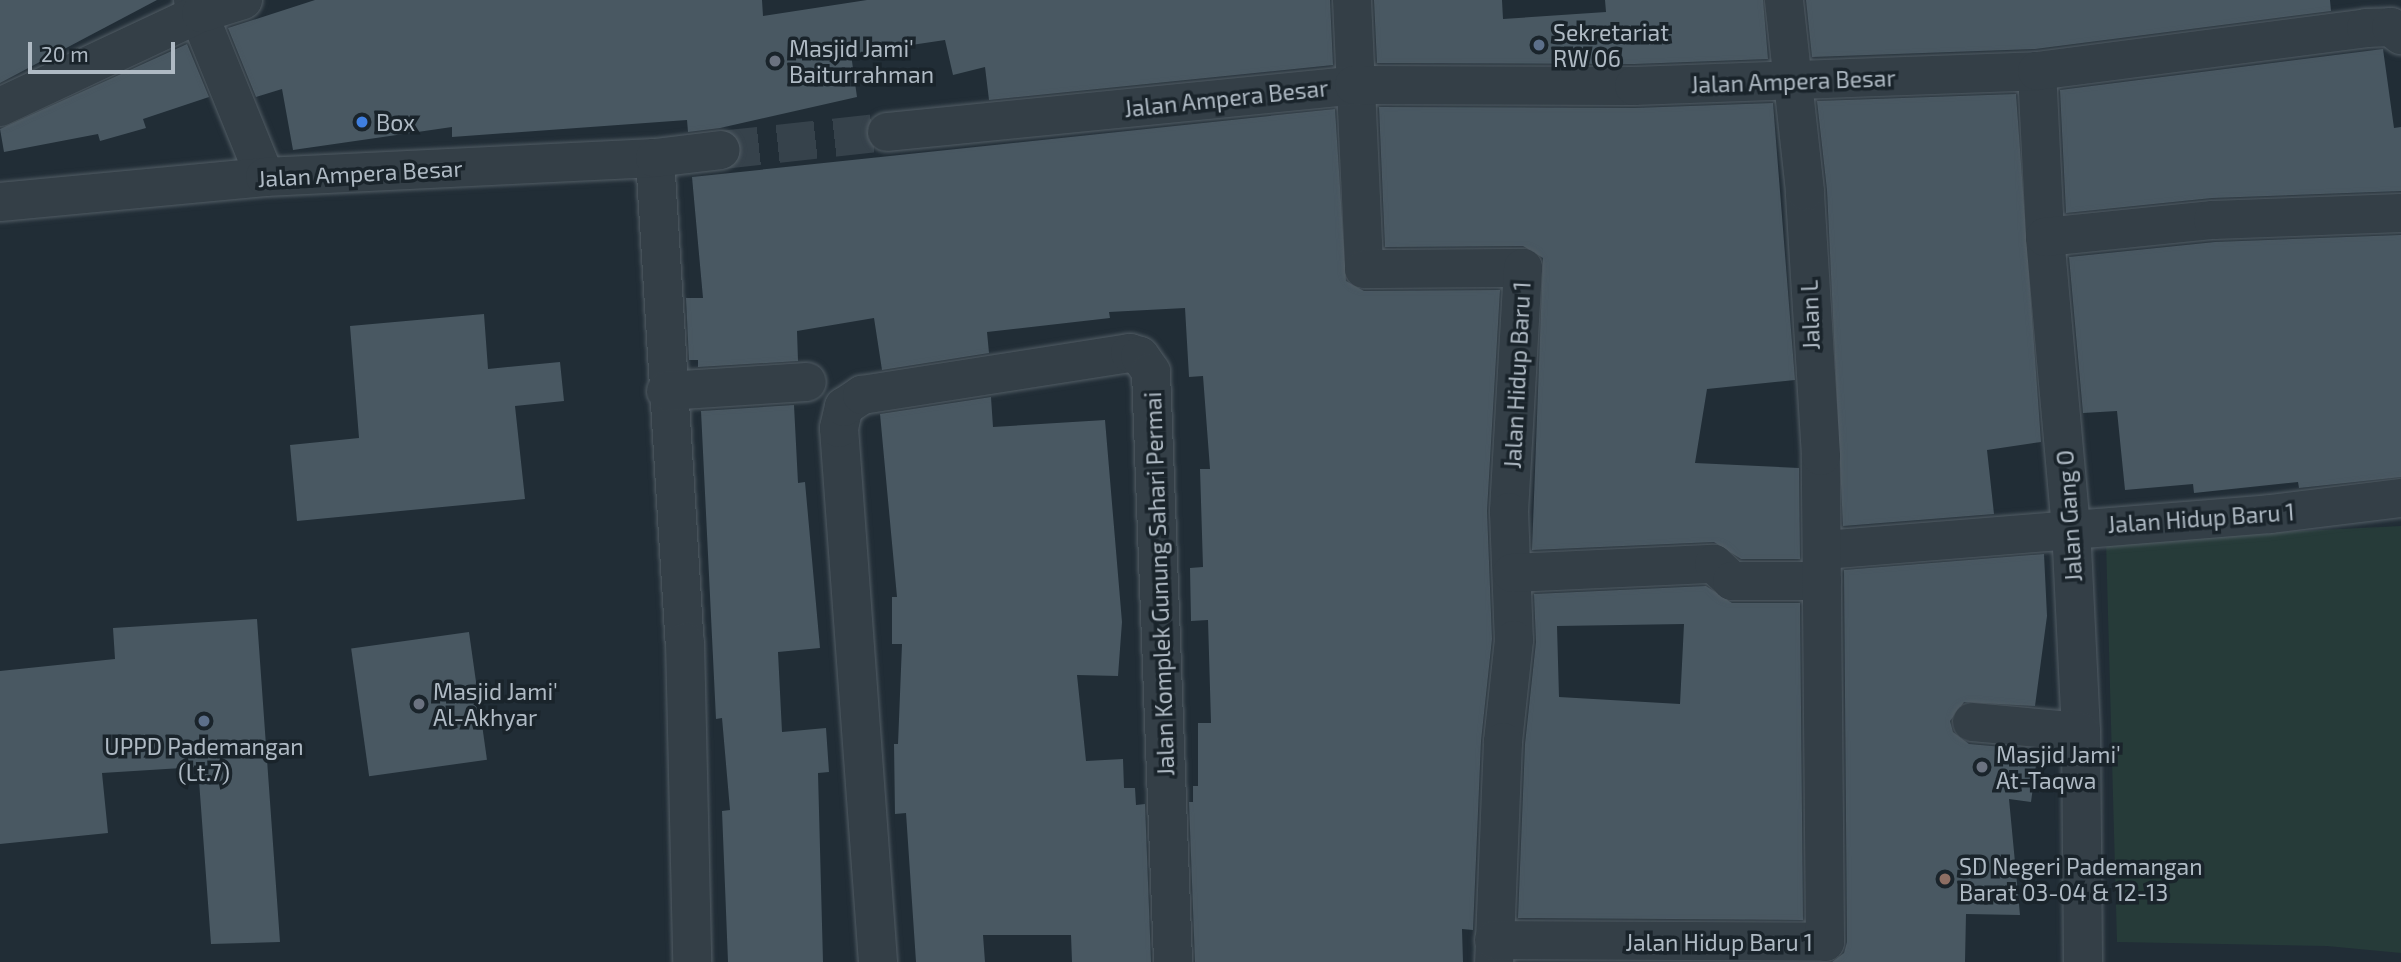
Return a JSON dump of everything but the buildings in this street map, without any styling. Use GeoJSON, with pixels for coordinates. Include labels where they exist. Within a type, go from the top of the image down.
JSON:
{"type":"FeatureCollection","features":[{"type":"Feature","properties":{"kind":"street"},"geometry":{"type":"LineString","coordinates":[[0,107],[197,6],[243,0]]}},
{"type":"Feature","properties":{"kind":"street"},"geometry":{"type":"LineString","coordinates":[[1352,0],[1354,85]]}},
{"type":"Feature","properties":{"kind":"street","name":"Jalan L"},"geometry":{"type":"LineString","coordinates":[[1784,0],[1795,81],[1823,566]]}},
{"type":"Feature","properties":{"kind":"street"},"geometry":{"type":"LineString","coordinates":[[197,6],[265,177]]}},
{"type":"Feature","properties":{"kind":"street","name":"Jalan Ampera Besar"},"geometry":{"type":"LineString","coordinates":[[887,132],[1354,85],[1634,86],[2037,71],[2366,28],[2391,27],[2401,35]]}},
{"type":"Feature","properties":{"kind":"street","name":"Jalan Gang O"},"geometry":{"type":"LineString","coordinates":[[2037,71],[2045,237],[2071,527],[2081,732],[2083,962]]}},
{"type":"Feature","properties":{"kind":"street","name":"Jalan Hidup Baru 1"},"geometry":{"type":"LineString","coordinates":[[1354,85],[1364,269],[1523,268],[1509,512],[1514,640],[1503,743],[1494,951],[1748,953],[1825,942],[1823,566]]}},
{"type":"Feature","properties":{"kind":"street","name":"Jalan Ampera Besar"},"geometry":{"type":"LineString","coordinates":[[0,202],[265,177],[655,158],[721,150]]}},
{"type":"Feature","properties":{"kind":"street"},"geometry":{"type":"LineString","coordinates":[[655,158],[666,391],[685,642],[692,962]]}},
{"type":"Feature","properties":{"kind":"street"},"geometry":{"type":"LineString","coordinates":[[2045,237],[2213,220],[2401,213]]}},
{"type":"Feature","properties":{"kind":"street","name":"Jalan Komplek Gunung Sahari Permai"},"geometry":{"type":"LineString","coordinates":[[878,962],[839,428],[844,407],[862,395],[1130,353],[1140,356],[1151,372],[1173,962]]}},
{"type":"Feature","properties":{"kind":"street"},"geometry":{"type":"LineString","coordinates":[[666,391],[807,382]]}},
{"type":"Feature","properties":{"kind":"street","name":"Jalan Hidup Baru 1"},"geometry":{"type":"LineString","coordinates":[[1512,573],[1714,564],[1732,581],[2071,527],[2270,514],[2401,498]]}},
{"type":"Feature","properties":{"kind":"street"},"geometry":{"type":"LineString","coordinates":[[1972,722],[2081,732]]}},
{"type":"Feature","properties":{"kind":"green space"},"geometry":{"type":"Polygon","coordinates":[[[2401,526],[2401,953],[2327,946],[2117,942],[2106,541],[2401,526]]]}},
{"type":"Feature","properties":{"kind":"tunnel"},"geometry":{"type":"LineString","coordinates":[[721,150],[887,132]]}},
{"type":"Feature","properties":{"kind":"place","name":"Sekretariat RW 06"},"geometry":{"type":"Point","coordinates":[1539,45]}},
{"type":"Feature","properties":{"kind":"place","name":"Masjid Jami' Baiturrahman"},"geometry":{"type":"Point","coordinates":[775,61]}},
{"type":"Feature","properties":{"kind":"place","name":"Box"},"geometry":{"type":"Point","coordinates":[362,122]}},
{"type":"Feature","properties":{"kind":"place","name":"Masjid Jami' Al-Akhyar"},"geometry":{"type":"Point","coordinates":[419,704]}},
{"type":"Feature","properties":{"kind":"place","name":"UPPD Pademangan (Lt.7)"},"geometry":{"type":"Point","coordinates":[204,721]}},
{"type":"Feature","properties":{"kind":"place","name":"Masjid Jami' At-Taqwa"},"geometry":{"type":"Point","coordinates":[1982,767]}},
{"type":"Feature","properties":{"kind":"place","name":"SD Negeri Pademangan Barat 03-04 & 12-13"},"geometry":{"type":"Point","coordinates":[1945,879]}}]}
